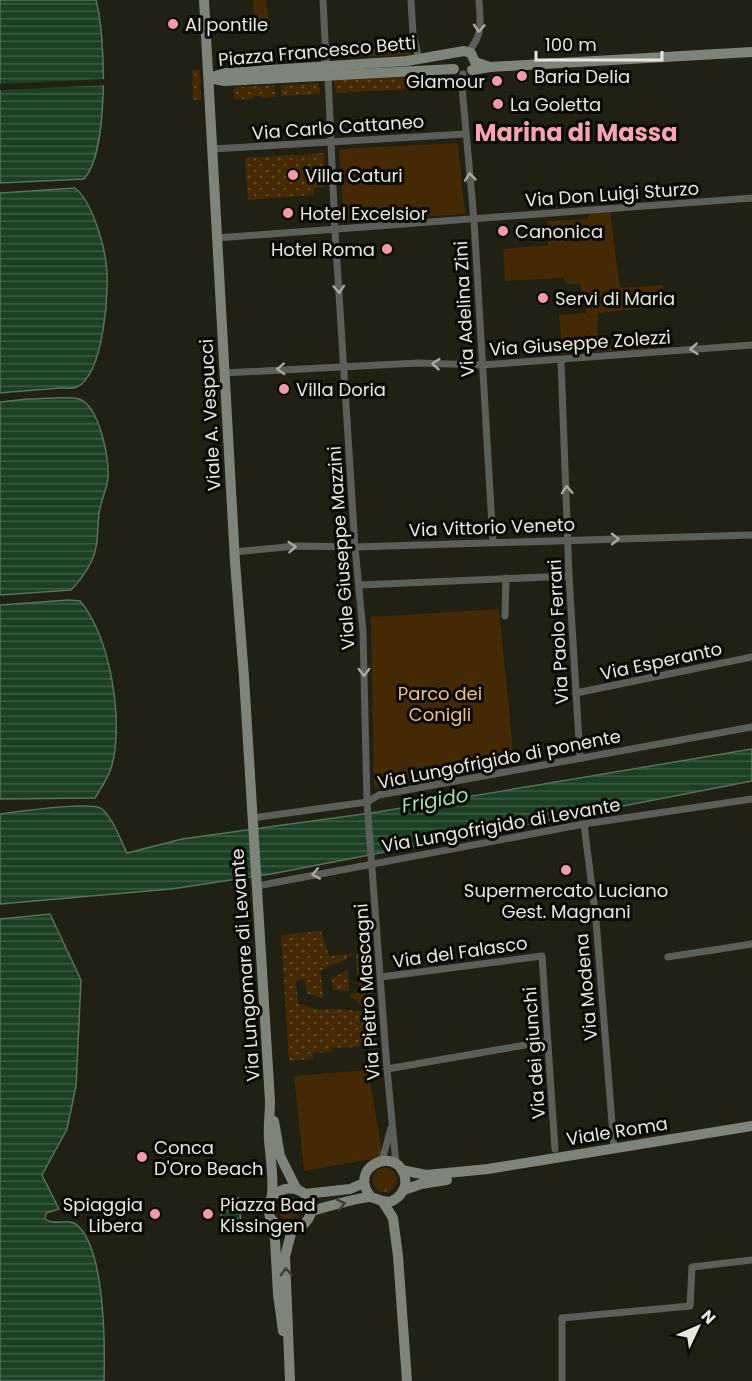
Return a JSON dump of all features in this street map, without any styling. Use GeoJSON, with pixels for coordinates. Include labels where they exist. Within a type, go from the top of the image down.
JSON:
{"type":"FeatureCollection","features":[{"type":"Feature","properties":{"kind":"main road","name":"Viale A. Vespucci"},"geometry":{"type":"LineString","coordinates":[[204,0],[234,552],[252,823]]}},
{"type":"Feature","properties":{"kind":"main road","name":"Piazza Francesco Betti"},"geometry":{"type":"LineString","coordinates":[[325,71],[466,69],[752,52]]}},
{"type":"Feature","properties":{"kind":"main road","name":"Piazza Francesco Betti"},"geometry":{"type":"LineString","coordinates":[[209,78],[224,81],[325,71],[462,53]]}},
{"type":"Feature","properties":{"kind":"main road"},"geometry":{"type":"LineString","coordinates":[[462,53],[473,56],[466,69],[453,59],[462,53]]}},
{"type":"Feature","properties":{"kind":"main road","name":"Via Lungomare di Levante"},"geometry":{"type":"LineString","coordinates":[[252,823],[270,1101],[272,1197]]}},
{"type":"Feature","properties":{"kind":"main road","name":"Via Lungomare di Levante"},"geometry":{"type":"LineString","coordinates":[[270,1101],[280,1156],[301,1191]]}},
{"type":"Feature","properties":{"kind":"main road","name":"Viale Roma"},"geometry":{"type":"LineString","coordinates":[[382,1161],[426,1175],[488,1169],[752,1126]]}},
{"type":"Feature","properties":{"kind":"main road"},"geometry":{"type":"LineString","coordinates":[[371,1197],[364,1183],[368,1170],[375,1163],[382,1161]]}},
{"type":"Feature","properties":{"kind":"main road"},"geometry":{"type":"LineString","coordinates":[[398,1256],[400,1194],[405,1180],[399,1167]]}},
{"type":"Feature","properties":{"kind":"main road","name":"Viale Roma"},"geometry":{"type":"LineString","coordinates":[[383,1202],[421,1184],[470,1176],[488,1169]]}},
{"type":"Feature","properties":{"kind":"main road"},"geometry":{"type":"LineString","coordinates":[[290,1381],[278,1294],[274,1222],[269,1210],[272,1197],[283,1189],[301,1191],[350,1189],[364,1183]]}},
{"type":"Feature","properties":{"kind":"main road"},"geometry":{"type":"LineString","coordinates":[[274,1222],[279,1227],[292,1230],[307,1221],[311,1211],[310,1202],[301,1191]]}},
{"type":"Feature","properties":{"kind":"main road"},"geometry":{"type":"LineString","coordinates":[[311,1211],[371,1197],[383,1202],[393,1218],[407,1381]]}},
{"type":"Feature","properties":{"kind":"main road"},"geometry":{"type":"LineString","coordinates":[[287,1352],[288,1308],[285,1256],[292,1230]]}},
{"type":"Feature","properties":{"kind":"street","name":"Viale Giuseppe Mazzini"},"geometry":{"type":"LineString","coordinates":[[323,0],[327,60],[325,71],[332,143],[341,367],[360,585],[368,806],[373,859]]}},
{"type":"Feature","properties":{"kind":"street"},"geometry":{"type":"LineString","coordinates":[[411,0],[413,34],[419,59]]}},
{"type":"Feature","properties":{"kind":"street"},"geometry":{"type":"LineString","coordinates":[[462,53],[476,43],[481,31],[479,0]]}},
{"type":"Feature","properties":{"kind":"street","name":"Via Adelina Zini"},"geometry":{"type":"LineString","coordinates":[[466,69],[462,87],[474,220],[494,542]]}},
{"type":"Feature","properties":{"kind":"street","name":"Via Carlo Cattaneo"},"geometry":{"type":"LineString","coordinates":[[212,149],[465,134]]}},
{"type":"Feature","properties":{"kind":"street","name":"Via Don Luigi Sturzo"},"geometry":{"type":"LineString","coordinates":[[216,238],[335,231],[752,198]]}},
{"type":"Feature","properties":{"kind":"street","name":"Via Giuseppe Zolezzi"},"geometry":{"type":"LineString","coordinates":[[224,373],[418,363],[482,365],[561,361],[752,345]]}},
{"type":"Feature","properties":{"kind":"street","name":"Via Paolo Ferrari"},"geometry":{"type":"LineString","coordinates":[[561,361],[569,576],[580,758]]}},
{"type":"Feature","properties":{"kind":"street","name":"Via Vittorio Veneto"},"geometry":{"type":"LineString","coordinates":[[234,552],[297,546],[355,547],[752,534]]}},
{"type":"Feature","properties":{"kind":"street"},"geometry":{"type":"LineString","coordinates":[[360,585],[569,576]]}},
{"type":"Feature","properties":{"kind":"street"},"geometry":{"type":"LineString","coordinates":[[505,616],[506,578]]}},
{"type":"Feature","properties":{"kind":"street","name":"Via Esperanto"},"geometry":{"type":"LineString","coordinates":[[576,693],[752,657]]}},
{"type":"Feature","properties":{"kind":"street","name":"Via Lungofrigido di ponente"},"geometry":{"type":"LineString","coordinates":[[252,823],[368,806],[380,795],[752,727]]}},
{"type":"Feature","properties":{"kind":"street","name":"Via Lungofrigido di Levante"},"geometry":{"type":"LineString","coordinates":[[257,883],[373,859],[752,799]]}},
{"type":"Feature","properties":{"kind":"street","name":"Via Modena"},"geometry":{"type":"LineString","coordinates":[[584,824],[596,920],[614,1148]]}},
{"type":"Feature","properties":{"kind":"street","name":"Via Pietro Mascagni"},"geometry":{"type":"LineString","coordinates":[[373,859],[387,1069],[399,1167]]}},
{"type":"Feature","properties":{"kind":"street"},"geometry":{"type":"LineString","coordinates":[[668,957],[752,944]]}},
{"type":"Feature","properties":{"kind":"street","name":"Via del Falasco"},"geometry":{"type":"LineString","coordinates":[[381,977],[542,956]]}},
{"type":"Feature","properties":{"kind":"street","name":"Via dei giunchi"},"geometry":{"type":"LineString","coordinates":[[542,956],[555,1149]]}},
{"type":"Feature","properties":{"kind":"street"},"geometry":{"type":"LineString","coordinates":[[387,1069],[548,1041]]}},
{"type":"Feature","properties":{"kind":"street","name":"Via Pietro Mascagni"},"geometry":{"type":"LineString","coordinates":[[382,1161],[393,1119]]}},
{"type":"Feature","properties":{"kind":"street"},"geometry":{"type":"LineString","coordinates":[[562,1381],[562,1318],[690,1306],[692,1267],[752,1260]]}},
{"type":"Feature","properties":{"kind":"green space"},"geometry":{"type":"Polygon","coordinates":[[[253,0],[266,0],[270,32],[244,34],[244,17],[254,16],[253,0]]]}},
{"type":"Feature","properties":{"kind":"green space"},"geometry":{"type":"Polygon","coordinates":[[[410,42],[411,55],[334,57],[333,46],[410,42]]]}},
{"type":"Feature","properties":{"kind":"green space"},"geometry":{"type":"Polygon","coordinates":[[[317,48],[318,59],[281,61],[281,51],[292,50],[294,52],[317,48]]]}},
{"type":"Feature","properties":{"kind":"green space"},"geometry":{"type":"Polygon","coordinates":[[[274,51],[275,62],[239,64],[233,61],[232,54],[259,55],[261,52],[274,51]]]}},
{"type":"Feature","properties":{"kind":"green space"},"geometry":{"type":"Polygon","coordinates":[[[192,70],[200,70],[201,100],[193,100],[192,70]]]}},
{"type":"Feature","properties":{"kind":"green space"},"geometry":{"type":"Polygon","coordinates":[[[411,73],[411,89],[336,93],[334,80],[411,73]]]}},
{"type":"Feature","properties":{"kind":"green space"},"geometry":{"type":"Polygon","coordinates":[[[319,83],[320,94],[281,96],[281,85],[319,83]]]}},
{"type":"Feature","properties":{"kind":"green space"},"geometry":{"type":"Polygon","coordinates":[[[276,85],[274,88],[277,97],[254,96],[252,99],[234,99],[233,90],[237,87],[276,85]]]}},
{"type":"Feature","properties":{"kind":"green space"},"geometry":{"type":"Polygon","coordinates":[[[458,143],[465,214],[344,222],[339,149],[458,143]]]}},
{"type":"Feature","properties":{"kind":"green space"},"geometry":{"type":"Polygon","coordinates":[[[324,153],[326,187],[314,188],[314,195],[248,200],[245,158],[324,153]]]}},
{"type":"Feature","properties":{"kind":"green space"},"geometry":{"type":"Polygon","coordinates":[[[610,212],[620,288],[663,285],[666,306],[598,313],[599,344],[651,340],[651,349],[563,354],[559,315],[586,313],[580,284],[567,284],[563,278],[505,281],[503,249],[548,245],[547,221],[587,219],[589,214],[610,212]]]}},
{"type":"Feature","properties":{"kind":"green space","name":"Parco dei Conigli"},"geometry":{"type":"Polygon","coordinates":[[[499,609],[514,760],[374,788],[371,617],[499,609]]]}},
{"type":"Feature","properties":{"kind":"green space"},"geometry":{"type":"Polygon","coordinates":[[[321,931],[329,956],[370,953],[373,1007],[361,1005],[350,998],[350,994],[359,993],[356,955],[347,956],[347,959],[321,970],[323,999],[306,993],[305,979],[296,980],[298,1003],[319,1010],[374,1012],[376,1049],[370,1049],[369,1043],[359,1044],[359,1047],[332,1048],[332,1052],[313,1053],[313,1059],[289,1061],[281,935],[321,931]]]}},
{"type":"Feature","properties":{"kind":"green space"},"geometry":{"type":"Polygon","coordinates":[[[348,970],[349,991],[333,990],[332,978],[348,970]]]}},
{"type":"Feature","properties":{"kind":"green space"},"geometry":{"type":"Polygon","coordinates":[[[368,1070],[383,1157],[304,1171],[294,1076],[368,1070]]]}},
{"type":"Feature","properties":{"kind":"green space"},"geometry":{"type":"Polygon","coordinates":[[[385,1168],[393,1172],[397,1180],[393,1188],[385,1192],[377,1188],[373,1180],[377,1172],[385,1168]]]}},
{"type":"Feature","properties":{"kind":"green space"},"geometry":{"type":"Polygon","coordinates":[[[289,1197],[297,1200],[300,1208],[297,1216],[289,1219],[281,1216],[278,1208],[281,1200],[289,1197]]]}},
{"type":"Feature","properties":{"kind":"shaded area"},"geometry":{"type":"Polygon","coordinates":[[[0,0],[96,0],[102,39],[103,93],[98,145],[92,165],[84,179],[0,183],[0,0]]]}},
{"type":"Feature","properties":{"kind":"shaded area"},"geometry":{"type":"Polygon","coordinates":[[[75,188],[91,211],[106,262],[106,310],[99,349],[93,366],[86,379],[75,388],[0,393],[0,193],[75,188]]]}},
{"type":"Feature","properties":{"kind":"shaded area"},"geometry":{"type":"Polygon","coordinates":[[[75,398],[86,404],[93,412],[102,434],[107,459],[107,482],[100,510],[94,554],[86,572],[74,587],[71,590],[0,595],[0,402],[75,398]]]}},
{"type":"Feature","properties":{"kind":"shaded area"},"geometry":{"type":"Polygon","coordinates":[[[80,601],[90,616],[99,635],[112,679],[116,726],[111,769],[95,798],[0,799],[0,605],[80,601]]]}},
{"type":"Feature","properties":{"kind":"shaded area"},"geometry":{"type":"Polygon","coordinates":[[[752,749],[752,781],[271,874],[171,889],[0,904],[0,814],[70,806],[102,809],[110,819],[127,853],[182,839],[378,812],[752,749]]]}},
{"type":"Feature","properties":{"kind":"shaded area"},"geometry":{"type":"Polygon","coordinates":[[[50,914],[81,980],[76,1086],[67,1129],[42,1175],[59,1209],[46,1213],[45,1219],[53,1222],[71,1222],[79,1227],[88,1240],[99,1278],[102,1300],[104,1381],[0,1381],[0,919],[50,914]]]}},
{"type":"Feature","properties":{"kind":"shaded area"},"geometry":{"type":"Polygon","coordinates":[[[239,1198],[241,1226],[222,1228],[220,1199],[239,1198]]]}},
{"type":"Feature","properties":{"kind":"pier"},"geometry":{"type":"Polygon","coordinates":[[[106,79],[106,85],[0,90],[0,84],[106,79]]]}},
{"type":"Feature","properties":{"kind":"place","name":"Al pontile"},"geometry":{"type":"Point","coordinates":[173,24]}},
{"type":"Feature","properties":{"kind":"place","name":"Baria Delia"},"geometry":{"type":"Point","coordinates":[522,76]}},
{"type":"Feature","properties":{"kind":"place","name":"Glamour"},"geometry":{"type":"Point","coordinates":[497,81]}},
{"type":"Feature","properties":{"kind":"place","name":"La Goletta"},"geometry":{"type":"Point","coordinates":[498,104]}},
{"type":"Feature","properties":{"kind":"place","name":"Villa Caturi"},"geometry":{"type":"Point","coordinates":[293,175]}},
{"type":"Feature","properties":{"kind":"place","name":"Hotel Excelsior"},"geometry":{"type":"Point","coordinates":[288,213]}},
{"type":"Feature","properties":{"kind":"place","name":"Canonica"},"geometry":{"type":"Point","coordinates":[503,231]}},
{"type":"Feature","properties":{"kind":"place","name":"Hotel Roma"},"geometry":{"type":"Point","coordinates":[387,249]}},
{"type":"Feature","properties":{"kind":"place","name":"Servi di Maria"},"geometry":{"type":"Point","coordinates":[543,298]}},
{"type":"Feature","properties":{"kind":"place","name":"Villa Doria"},"geometry":{"type":"Point","coordinates":[284,389]}},
{"type":"Feature","properties":{"kind":"place","name":"Supermercato Luciano Gest. Magnani"},"geometry":{"type":"Point","coordinates":[566,870]}},
{"type":"Feature","properties":{"kind":"place","name":"Conca D'Oro Beach"},"geometry":{"type":"Point","coordinates":[142,1157]}},
{"type":"Feature","properties":{"kind":"place","name":"Spiaggia Libera"},"geometry":{"type":"Point","coordinates":[155,1214]}},
{"type":"Feature","properties":{"kind":"place","name":"Piazza Bad Kissingen"},"geometry":{"type":"Point","coordinates":[208,1214]}},
{"type":"Feature","properties":{"kind":"district","name":"Marina di Massa"},"geometry":{"type":"Point","coordinates":[576,132]}},
{"type":"Feature","properties":{"kind":"water label","name":"Frigido"},"geometry":{"type":"Point","coordinates":[435,800]}}]}
